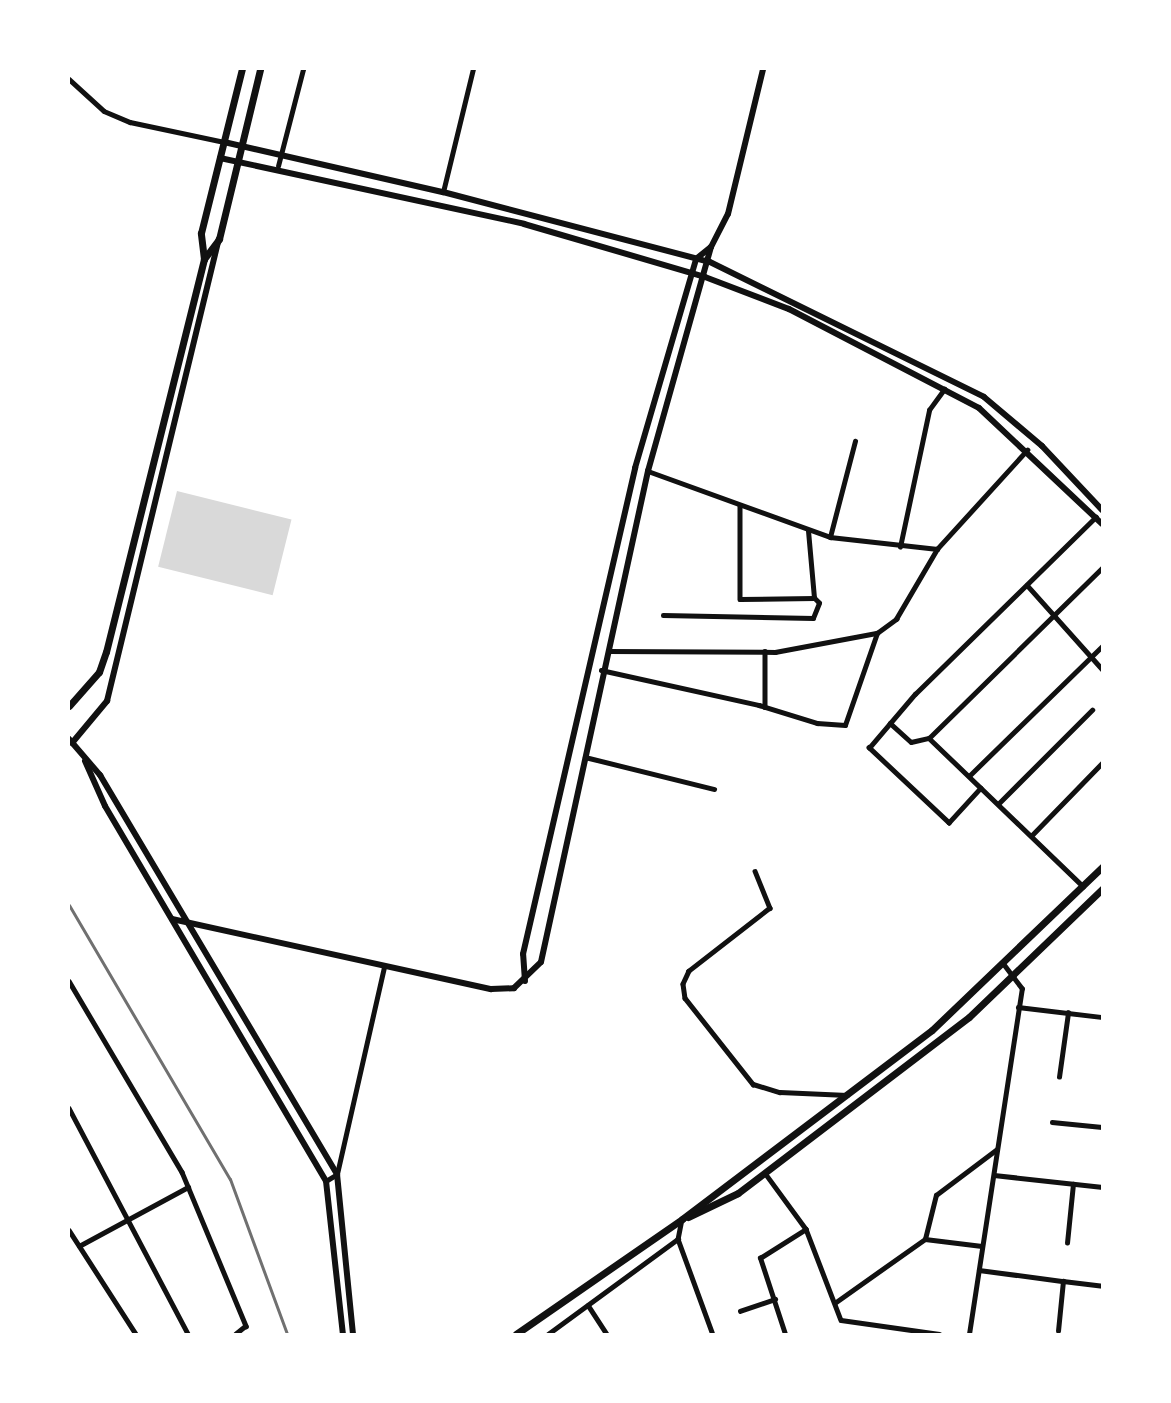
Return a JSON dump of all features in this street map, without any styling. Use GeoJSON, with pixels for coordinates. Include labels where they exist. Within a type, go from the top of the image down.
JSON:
{"type":"FeatureCollection","features":[{"type":"Feature","properties":{"kind":"main road"},"geometry":{"type":"LineString","coordinates":[[69,706],[99,672],[106,652],[204,259],[201,233],[242,69]]}},
{"type":"Feature","properties":{"kind":"main road"},"geometry":{"type":"LineString","coordinates":[[204,259],[219,239],[260,69]]}},
{"type":"Feature","properties":{"kind":"main road"},"geometry":{"type":"LineString","coordinates":[[516,1334],[682,1219],[932,1030],[1102,867]]}},
{"type":"Feature","properties":{"kind":"main road"},"geometry":{"type":"LineString","coordinates":[[682,1219],[715,1208],[866,1097],[1014,975],[1102,889]]}},
{"type":"Feature","properties":{"kind":"main road"},"geometry":{"type":"LineString","coordinates":[[857,1087],[866,1097]]}},
{"type":"Feature","properties":{"kind":"street"},"geometry":{"type":"LineString","coordinates":[[279,166],[303,69]]}},
{"type":"Feature","properties":{"kind":"street"},"geometry":{"type":"LineString","coordinates":[[443,192],[473,69]]}},
{"type":"Feature","properties":{"kind":"street"},"geometry":{"type":"LineString","coordinates":[[172,919],[185,919],[491,990],[525,981],[541,962],[585,757],[601,670],[648,471],[710,262],[711,247],[733,195],[763,69]]}},
{"type":"Feature","properties":{"kind":"street"},"geometry":{"type":"LineString","coordinates":[[69,79],[104,111],[130,122],[282,153],[443,192],[710,262],[933,369],[1010,418],[1102,510]]}},
{"type":"Feature","properties":{"kind":"street"},"geometry":{"type":"LineString","coordinates":[[220,158],[279,166],[524,224],[705,277],[789,309],[945,389],[1002,429],[1027,450],[1102,524]]}},
{"type":"Feature","properties":{"kind":"street"},"geometry":{"type":"LineString","coordinates":[[219,239],[107,701],[70,741],[85,761],[100,775],[338,1174]]}},
{"type":"Feature","properties":{"kind":"street"},"geometry":{"type":"LineString","coordinates":[[525,981],[523,954],[635,468],[696,258],[711,247]]}},
{"type":"Feature","properties":{"kind":"street"},"geometry":{"type":"LineString","coordinates":[[900,546],[929,410],[945,389]]}},
{"type":"Feature","properties":{"kind":"street"},"geometry":{"type":"LineString","coordinates":[[1002,429],[1010,418]]}},
{"type":"Feature","properties":{"kind":"street"},"geometry":{"type":"LineString","coordinates":[[830,537],[855,441]]}},
{"type":"Feature","properties":{"kind":"street"},"geometry":{"type":"LineString","coordinates":[[607,651],[765,651],[877,633],[896,619],[938,549],[1027,450]]}},
{"type":"Feature","properties":{"kind":"street"},"geometry":{"type":"LineString","coordinates":[[648,471],[808,531],[830,537],[938,549]]}},
{"type":"Feature","properties":{"kind":"street"},"geometry":{"type":"LineString","coordinates":[[663,615],[816,618],[819,601],[814,598],[740,599],[740,505]]}},
{"type":"Feature","properties":{"kind":"street"},"geometry":{"type":"LineString","coordinates":[[981,788],[949,823],[868,748],[890,723],[1096,517]]}},
{"type":"Feature","properties":{"kind":"street"},"geometry":{"type":"LineString","coordinates":[[808,531],[814,598]]}},
{"type":"Feature","properties":{"kind":"street"},"geometry":{"type":"LineString","coordinates":[[890,723],[911,742],[929,738],[1055,617],[1102,568]]}},
{"type":"Feature","properties":{"kind":"street"},"geometry":{"type":"LineString","coordinates":[[1027,585],[1102,669]]}},
{"type":"Feature","properties":{"kind":"street"},"geometry":{"type":"LineString","coordinates":[[601,670],[765,707],[817,723],[845,725],[877,633]]}},
{"type":"Feature","properties":{"kind":"street"},"geometry":{"type":"LineString","coordinates":[[969,776],[1102,646]]}},
{"type":"Feature","properties":{"kind":"street"},"geometry":{"type":"LineString","coordinates":[[765,651],[765,707]]}},
{"type":"Feature","properties":{"kind":"street"},"geometry":{"type":"LineString","coordinates":[[998,804],[1092,710]]}},
{"type":"Feature","properties":{"kind":"street"},"geometry":{"type":"LineString","coordinates":[[929,738],[1083,886]]}},
{"type":"Feature","properties":{"kind":"street"},"geometry":{"type":"LineString","coordinates":[[585,757],[714,789]]}},
{"type":"Feature","properties":{"kind":"street"},"geometry":{"type":"LineString","coordinates":[[85,761],[92,783],[326,1181],[343,1334]]}},
{"type":"Feature","properties":{"kind":"street"},"geometry":{"type":"LineString","coordinates":[[1031,836],[1102,763]]}},
{"type":"Feature","properties":{"kind":"street"},"geometry":{"type":"LineString","coordinates":[[755,871],[770,908],[689,971],[683,984],[685,998],[753,1084],[780,1092],[847,1095]]}},
{"type":"Feature","properties":{"kind":"street"},"geometry":{"type":"LineString","coordinates":[[969,1334],[1022,989],[1014,975],[1003,964]]}},
{"type":"Feature","properties":{"kind":"street"},"geometry":{"type":"LineString","coordinates":[[353,1334],[338,1174],[384,967]]}},
{"type":"Feature","properties":{"kind":"street"},"geometry":{"type":"LineString","coordinates":[[69,981],[188,1187],[246,1326],[236,1334]]}},
{"type":"Feature","properties":{"kind":"street"},"geometry":{"type":"LineString","coordinates":[[1018,1007],[1102,1017]]}},
{"type":"Feature","properties":{"kind":"street"},"geometry":{"type":"LineString","coordinates":[[1059,1077],[1068,1013]]}},
{"type":"Feature","properties":{"kind":"street"},"geometry":{"type":"LineString","coordinates":[[69,1108],[132,1218],[188,1334]]}},
{"type":"Feature","properties":{"kind":"street"},"geometry":{"type":"LineString","coordinates":[[1052,1122],[1102,1127]]}},
{"type":"Feature","properties":{"kind":"street"},"geometry":{"type":"LineString","coordinates":[[926,1239],[936,1195],[997,1149]]}},
{"type":"Feature","properties":{"kind":"street"},"geometry":{"type":"LineString","coordinates":[[765,1173],[806,1229],[841,1320],[939,1334]]}},
{"type":"Feature","properties":{"kind":"street"},"geometry":{"type":"LineString","coordinates":[[326,1181],[338,1174]]}},
{"type":"Feature","properties":{"kind":"street"},"geometry":{"type":"LineString","coordinates":[[993,1175],[1102,1187]]}},
{"type":"Feature","properties":{"kind":"street"},"geometry":{"type":"LineString","coordinates":[[1067,1244],[1073,1184]]}},
{"type":"Feature","properties":{"kind":"street"},"geometry":{"type":"LineString","coordinates":[[79,1246],[188,1187]]}},
{"type":"Feature","properties":{"kind":"street"},"geometry":{"type":"LineString","coordinates":[[682,1219],[678,1239],[712,1332]]}},
{"type":"Feature","properties":{"kind":"street"},"geometry":{"type":"LineString","coordinates":[[785,1334],[760,1258],[806,1229]]}},
{"type":"Feature","properties":{"kind":"street"},"geometry":{"type":"LineString","coordinates":[[69,1230],[135,1334]]}},
{"type":"Feature","properties":{"kind":"street"},"geometry":{"type":"LineString","coordinates":[[548,1334],[678,1239]]}},
{"type":"Feature","properties":{"kind":"street"},"geometry":{"type":"LineString","coordinates":[[836,1302],[926,1239],[982,1246]]}},
{"type":"Feature","properties":{"kind":"street"},"geometry":{"type":"LineString","coordinates":[[979,1270],[1102,1286]]}},
{"type":"Feature","properties":{"kind":"street"},"geometry":{"type":"LineString","coordinates":[[1058,1332],[1064,1281]]}},
{"type":"Feature","properties":{"kind":"street"},"geometry":{"type":"LineString","coordinates":[[740,1311],[775,1299]]}},
{"type":"Feature","properties":{"kind":"street"},"geometry":{"type":"LineString","coordinates":[[588,1305],[607,1334]]}},
{"type":"Feature","properties":{"kind":"shaded area"},"geometry":{"type":"Polygon","coordinates":[[[177,491],[291,520],[273,595],[158,567],[177,491]]]}},
{"type":"Feature","properties":{"kind":"railway"},"geometry":{"type":"LineString","coordinates":[[69,905],[230,1179],[287,1334]]}}]}
